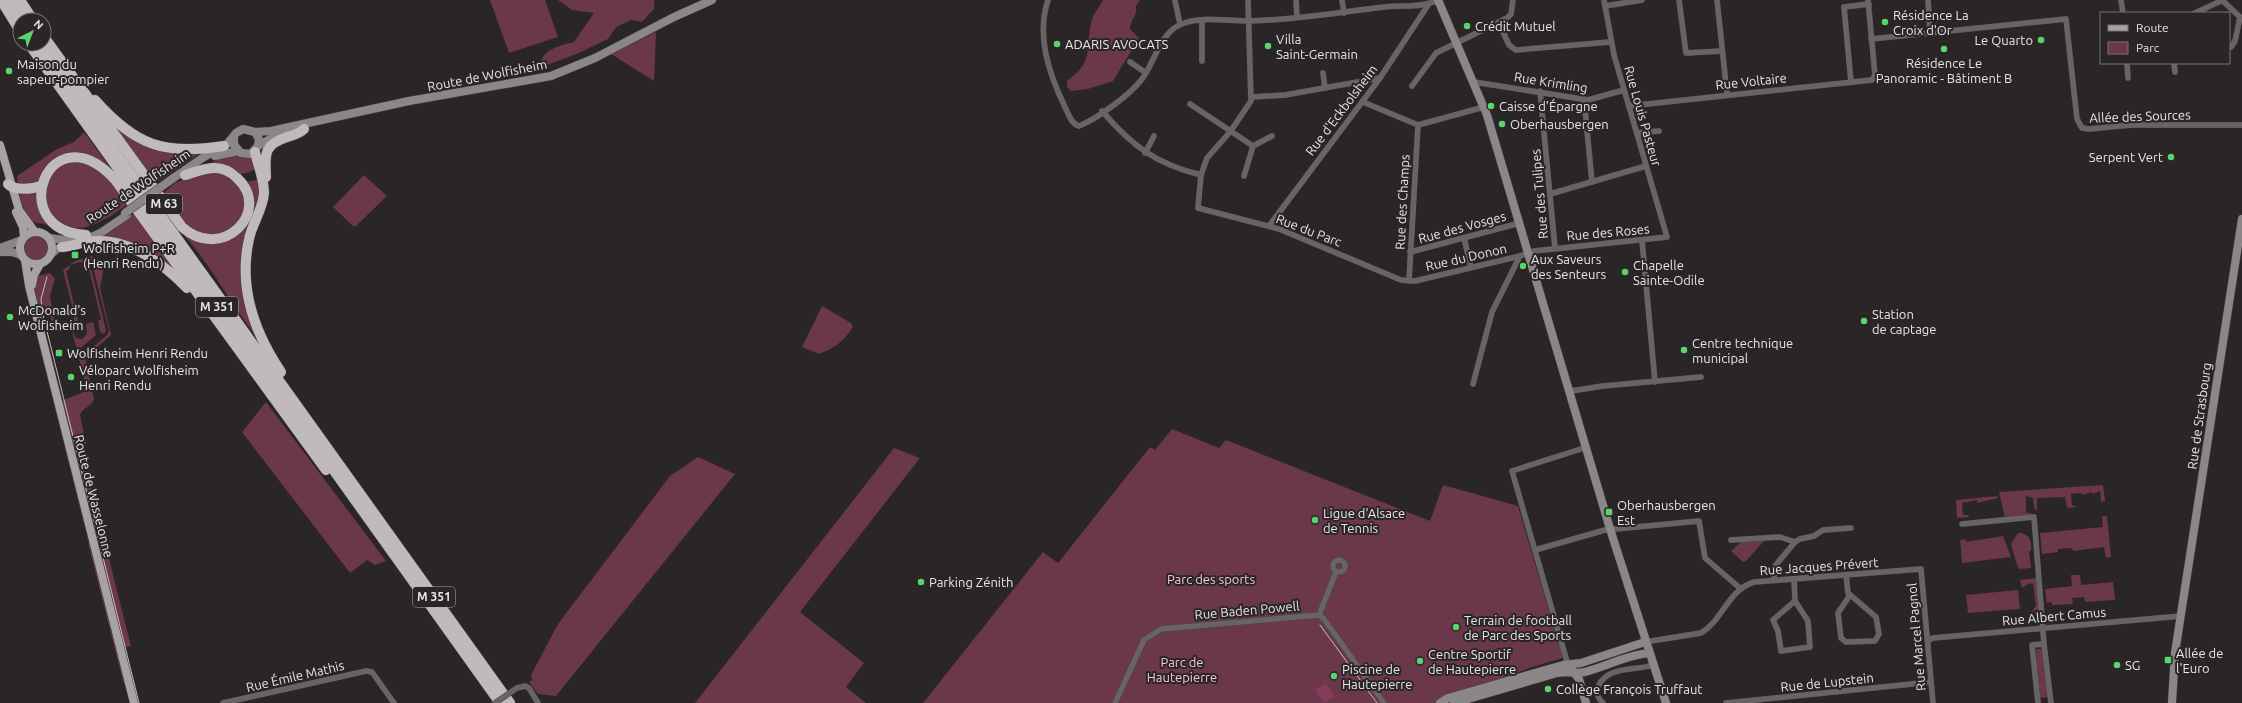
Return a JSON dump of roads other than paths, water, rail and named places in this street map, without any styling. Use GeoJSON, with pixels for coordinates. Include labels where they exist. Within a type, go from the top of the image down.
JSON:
{"type":"FeatureCollection","features":[{"type":"Feature","properties":{"kind":"highway"},"geometry":{"type":"LineString","coordinates":[[1,0],[12,18]]}},
{"type":"Feature","properties":{"kind":"highway"},"geometry":{"type":"LineString","coordinates":[[10,0],[22,12]]}},
{"type":"Feature","properties":{"kind":"highway"},"geometry":{"type":"LineString","coordinates":[[20,0],[26,12]]}},
{"type":"Feature","properties":{"kind":"highway"},"geometry":{"type":"LineString","coordinates":[[52,44],[89,93],[116,122],[133,135],[152,144],[174,150],[195,150],[224,146]]}},
{"type":"Feature","properties":{"kind":"highway","name":"M 63"},"geometry":{"type":"LineString","coordinates":[[52,48],[182,227],[196,237],[211,240],[224,238],[235,233],[243,223],[248,205],[246,192],[240,180],[229,172],[217,168],[185,175]]}},
{"type":"Feature","properties":{"kind":"highway","name":"M 351"},"geometry":{"type":"LineString","coordinates":[[35,52],[500,703]]}},
{"type":"Feature","properties":{"kind":"highway","name":"M 351"},"geometry":{"type":"LineString","coordinates":[[44,52],[510,703]]}},
{"type":"Feature","properties":{"kind":"highway"},"geometry":{"type":"LineString","coordinates":[[246,286],[251,241],[267,194],[265,153],[276,142],[300,133],[304,129]]}},
{"type":"Feature","properties":{"kind":"highway"},"geometry":{"type":"LineString","coordinates":[[256,149],[264,194],[249,240],[246,286],[252,317],[264,346],[333,449],[359,492]]}},
{"type":"Feature","properties":{"kind":"highway"},"geometry":{"type":"LineString","coordinates":[[86,235],[61,227],[50,219],[42,205],[41,186],[53,166],[73,158],[92,161],[109,173],[320,463],[406,571]]}},
{"type":"Feature","properties":{"kind":"highway"},"geometry":{"type":"LineString","coordinates":[[10,183],[34,188],[41,186]]}},
{"type":"Feature","properties":{"kind":"highway"},"geometry":{"type":"LineString","coordinates":[[62,247],[74,246],[88,242],[106,241],[130,248],[152,259],[178,279],[198,301],[263,386]]}},
{"type":"Feature","properties":{"kind":"highway"},"geometry":{"type":"LineString","coordinates":[[86,247],[106,241]]}},
{"type":"Feature","properties":{"kind":"main road","name":"Route de Wolfisheim"},"geometry":{"type":"LineString","coordinates":[[256,149],[272,138],[347,116],[409,101],[551,76],[595,58],[674,17],[712,0]]}},
{"type":"Feature","properties":{"kind":"main road"},"geometry":{"type":"LineString","coordinates":[[1439,0],[1484,107],[1520,223],[1524,254],[1571,391],[1645,642],[1666,703]]}},
{"type":"Feature","properties":{"kind":"main road","name":"Route de Wolfisheim"},"geometry":{"type":"LineString","coordinates":[[255,132],[271,131],[330,117],[347,116]]}},
{"type":"Feature","properties":{"kind":"main road"},"geometry":{"type":"LineString","coordinates":[[243,129],[255,132],[259,139],[256,149],[248,154],[238,151],[234,144],[234,137],[243,129]]}},
{"type":"Feature","properties":{"kind":"main road","name":"Route de Wolfisheim"},"geometry":{"type":"LineString","coordinates":[[51,254],[62,247],[95,236],[204,157],[224,146],[234,137]]}},
{"type":"Feature","properties":{"kind":"main road"},"geometry":{"type":"LineString","coordinates":[[0,145],[19,210],[35,232]]}},
{"type":"Feature","properties":{"kind":"main road","name":"Route de Wolfisheim"},"geometry":{"type":"LineString","coordinates":[[173,180],[185,175],[216,156],[238,151]]}},
{"type":"Feature","properties":{"kind":"main road"},"geometry":{"type":"LineString","coordinates":[[10,183],[14,206],[23,227],[23,238],[20,249],[23,258]]}},
{"type":"Feature","properties":{"kind":"main road","name":"Route de Wolfisheim"},"geometry":{"type":"LineString","coordinates":[[49,238],[64,240],[86,235],[126,214]]}},
{"type":"Feature","properties":{"kind":"main road","name":"Rue de Strasbourg"},"geometry":{"type":"LineString","coordinates":[[2172,703],[2175,653],[2242,220]]}},
{"type":"Feature","properties":{"kind":"main road"},"geometry":{"type":"LineString","coordinates":[[0,248],[35,232],[44,234],[49,238],[52,244],[51,254],[48,259],[40,264],[34,275],[32,294]]}},
{"type":"Feature","properties":{"kind":"main road"},"geometry":{"type":"LineString","coordinates":[[0,252],[12,252],[30,263],[40,264]]}},
{"type":"Feature","properties":{"kind":"main road","name":"Route de Wasselonne"},"geometry":{"type":"LineString","coordinates":[[23,258],[134,703]]}},
{"type":"Feature","properties":{"kind":"main road"},"geometry":{"type":"LineString","coordinates":[[1454,703],[1557,673],[1581,663],[1645,642]]}},
{"type":"Feature","properties":{"kind":"main road"},"geometry":{"type":"LineString","coordinates":[[1440,703],[1448,698],[1571,668],[1584,672],[1649,653]]}},
{"type":"Feature","properties":{"kind":"main road"},"geometry":{"type":"LineString","coordinates":[[1571,668],[1581,703]]}},
{"type":"Feature","properties":{"kind":"main road"},"geometry":{"type":"LineString","coordinates":[[1571,668],[1579,679],[1586,703]]}},
{"type":"Feature","properties":{"kind":"street"},"geometry":{"type":"LineString","coordinates":[[1048,0],[1043,34],[1048,64],[1055,86],[1071,119],[1077,125],[1081,125],[1127,94],[1146,74],[1167,35],[1180,24],[1202,21],[1250,21],[1344,13],[1413,4],[1428,5],[1439,0]]}},
{"type":"Feature","properties":{"kind":"street"},"geometry":{"type":"LineString","coordinates":[[1102,111],[1122,134],[1145,153],[1168,165],[1201,175],[1209,154],[1230,132],[1250,104],[1252,97],[1248,0]]}},
{"type":"Feature","properties":{"kind":"street"},"geometry":{"type":"LineString","coordinates":[[1296,0],[1297,17]]}},
{"type":"Feature","properties":{"kind":"street"},"geometry":{"type":"LineString","coordinates":[[1342,0],[1344,13]]}},
{"type":"Feature","properties":{"kind":"street"},"geometry":{"type":"LineString","coordinates":[[1412,86],[1436,53],[1510,16],[1513,0]]}},
{"type":"Feature","properties":{"kind":"street"},"geometry":{"type":"LineString","coordinates":[[1605,3],[1642,0]]}},
{"type":"Feature","properties":{"kind":"street"},"geometry":{"type":"LineString","coordinates":[[1679,0],[1685,52],[1690,54],[1722,51]]}},
{"type":"Feature","properties":{"kind":"street"},"geometry":{"type":"LineString","coordinates":[[1717,0],[1727,94]]}},
{"type":"Feature","properties":{"kind":"street"},"geometry":{"type":"LineString","coordinates":[[1928,0],[1930,33]]}},
{"type":"Feature","properties":{"kind":"street"},"geometry":{"type":"LineString","coordinates":[[2121,0],[2122,12]]}},
{"type":"Feature","properties":{"kind":"street"},"geometry":{"type":"LineString","coordinates":[[2197,12],[2223,0],[2240,16],[2235,42],[2231,47]]}},
{"type":"Feature","properties":{"kind":"street"},"geometry":{"type":"LineString","coordinates":[[1174,1],[1180,24]]}},
{"type":"Feature","properties":{"kind":"street"},"geometry":{"type":"LineString","coordinates":[[1851,82],[1844,8],[1868,2],[1871,39]]}},
{"type":"Feature","properties":{"kind":"street","name":"Rue Louis Pasteur"},"geometry":{"type":"LineString","coordinates":[[1605,3],[1610,42],[1667,237]]}},
{"type":"Feature","properties":{"kind":"street","name":"Rue d'Eckbolsheim"},"geometry":{"type":"LineString","coordinates":[[1269,226],[1363,102],[1428,5]]}},
{"type":"Feature","properties":{"kind":"street","name":"Allée des Sources"},"geometry":{"type":"LineString","coordinates":[[1871,39],[2066,19],[2076,115],[2078,123],[2082,128],[2089,129],[2131,125],[2242,125]]}},
{"type":"Feature","properties":{"kind":"street"},"geometry":{"type":"LineString","coordinates":[[1202,21],[1202,61]]}},
{"type":"Feature","properties":{"kind":"street"},"geometry":{"type":"LineString","coordinates":[[1498,23],[1509,45],[1516,50],[1610,42]]}},
{"type":"Feature","properties":{"kind":"street","name":"Rue Voltaire"},"geometry":{"type":"LineString","coordinates":[[1629,106],[1727,94],[1851,82],[1874,78],[1871,39]]}},
{"type":"Feature","properties":{"kind":"street"},"geometry":{"type":"LineString","coordinates":[[1130,62],[1146,74]]}},
{"type":"Feature","properties":{"kind":"street"},"geometry":{"type":"LineString","coordinates":[[2127,64],[2128,78]]}},
{"type":"Feature","properties":{"kind":"street"},"geometry":{"type":"LineString","coordinates":[[2174,64],[2175,72]]}},
{"type":"Feature","properties":{"kind":"street"},"geometry":{"type":"LineString","coordinates":[[1323,73],[1325,88]]}},
{"type":"Feature","properties":{"kind":"street"},"geometry":{"type":"LineString","coordinates":[[1252,97],[1285,95],[1380,78]]}},
{"type":"Feature","properties":{"kind":"street","name":"Rue Krimling"},"geometry":{"type":"LineString","coordinates":[[1474,82],[1593,100],[1624,90]]}},
{"type":"Feature","properties":{"kind":"street","name":"Rue des Tulipes"},"geometry":{"type":"LineString","coordinates":[[1540,91],[1555,248]]}},
{"type":"Feature","properties":{"kind":"street"},"geometry":{"type":"LineString","coordinates":[[1584,99],[1592,182]]}},
{"type":"Feature","properties":{"kind":"street"},"geometry":{"type":"LineString","coordinates":[[1363,102],[1418,125],[1484,107]]}},
{"type":"Feature","properties":{"kind":"street"},"geometry":{"type":"LineString","coordinates":[[1190,104],[1253,146]]}},
{"type":"Feature","properties":{"kind":"street","name":"Rue des Champs"},"geometry":{"type":"LineString","coordinates":[[1409,281],[1418,125]]}},
{"type":"Feature","properties":{"kind":"street"},"geometry":{"type":"LineString","coordinates":[[1637,133],[1660,131]]}},
{"type":"Feature","properties":{"kind":"street"},"geometry":{"type":"LineString","coordinates":[[1145,153],[1154,136]]}},
{"type":"Feature","properties":{"kind":"street"},"geometry":{"type":"LineString","coordinates":[[1244,176],[1253,146],[1272,136]]}},
{"type":"Feature","properties":{"kind":"street"},"geometry":{"type":"LineString","coordinates":[[1550,194],[1646,166]]}},
{"type":"Feature","properties":{"kind":"street","name":"Rue du Parc"},"geometry":{"type":"LineString","coordinates":[[1201,175],[1198,208],[1269,226],[1290,233],[1401,280],[1409,281]]}},
{"type":"Feature","properties":{"kind":"street","name":"Rue des Vosges"},"geometry":{"type":"LineString","coordinates":[[1410,252],[1520,223]]}},
{"type":"Feature","properties":{"kind":"street","name":"Rue des Roses"},"geometry":{"type":"LineString","coordinates":[[1524,254],[1555,248],[1667,237]]}},
{"type":"Feature","properties":{"kind":"street"},"geometry":{"type":"LineString","coordinates":[[1464,238],[1471,267]]}},
{"type":"Feature","properties":{"kind":"street"},"geometry":{"type":"LineString","coordinates":[[1642,240],[1655,382]]}},
{"type":"Feature","properties":{"kind":"street"},"geometry":{"type":"LineString","coordinates":[[1472,384],[1492,312],[1524,254]]}},
{"type":"Feature","properties":{"kind":"street","name":"Rue du Donon"},"geometry":{"type":"LineString","coordinates":[[1409,281],[1524,254]]}},
{"type":"Feature","properties":{"kind":"street"},"geometry":{"type":"LineString","coordinates":[[1571,391],[1701,377]]}},
{"type":"Feature","properties":{"kind":"street"},"geometry":{"type":"LineString","coordinates":[[1571,668],[1512,470],[1587,447]]}},
{"type":"Feature","properties":{"kind":"street"},"geometry":{"type":"LineString","coordinates":[[1962,524],[2034,517],[2044,644],[2051,703]]}},
{"type":"Feature","properties":{"kind":"street"},"geometry":{"type":"LineString","coordinates":[[1535,550],[1611,529],[1699,521],[1705,558],[1741,588]]}},
{"type":"Feature","properties":{"kind":"street"},"geometry":{"type":"LineString","coordinates":[[1774,579],[1775,566],[1795,542],[1800,539],[1814,536],[1823,530],[1852,528]]}},
{"type":"Feature","properties":{"kind":"street"},"geometry":{"type":"LineString","coordinates":[[1731,540],[1780,537],[1795,542]]}},
{"type":"Feature","properties":{"kind":"street","name":"Rue Jacques Prévert"},"geometry":{"type":"LineString","coordinates":[[1645,642],[1701,633],[1741,588],[1754,582],[1774,579],[1846,576],[1921,569]]}},
{"type":"Feature","properties":{"kind":"street","name":"Rue Marcel Pagnol"},"geometry":{"type":"LineString","coordinates":[[1921,569],[1929,640],[1933,703]]}},
{"type":"Feature","properties":{"kind":"street"},"geometry":{"type":"LineString","coordinates":[[1318,615],[1336,572]]}},
{"type":"Feature","properties":{"kind":"street"},"geometry":{"type":"LineString","coordinates":[[1846,576],[1847,590],[1850,595],[1876,617],[1879,634],[1874,641],[1846,642],[1841,638],[1838,613],[1850,595]]}},
{"type":"Feature","properties":{"kind":"street"},"geometry":{"type":"LineString","coordinates":[[1794,579],[1795,601],[1808,621],[1810,647],[1781,651],[1778,630],[1772,620],[1795,601]]}},
{"type":"Feature","properties":{"kind":"street","name":"Rue Baden Powell"},"geometry":{"type":"LineString","coordinates":[[1116,703],[1144,640],[1161,629],[1318,615],[1328,624],[1384,702]]}},
{"type":"Feature","properties":{"kind":"street","name":"Rue Albert Camus"},"geometry":{"type":"LineString","coordinates":[[1929,640],[1933,638],[2181,616]]}},
{"type":"Feature","properties":{"kind":"street"},"geometry":{"type":"LineString","coordinates":[[2038,703],[2032,645],[2044,644]]}},
{"type":"Feature","properties":{"kind":"street"},"geometry":{"type":"LineString","coordinates":[[1602,703],[1597,697],[1597,692],[1598,686],[1606,677],[1623,669],[1639,669],[1653,666]]}},
{"type":"Feature","properties":{"kind":"street","name":"Rue Émile Mathis"},"geometry":{"type":"LineString","coordinates":[[224,703],[240,702],[366,671],[372,672],[394,703]]}},
{"type":"Feature","properties":{"kind":"street","name":"Rue de Lupstein"},"geometry":{"type":"LineString","coordinates":[[1726,703],[1764,701],[1931,682]]}},
{"type":"Feature","properties":{"kind":"street"},"geometry":{"type":"LineString","coordinates":[[495,703],[517,688],[524,686],[529,688],[538,703]]}},
{"type":"Feature","properties":{"kind":"tram line"},"geometry":{"type":"LineString","coordinates":[[47,277],[41,299],[42,311],[139,703]]}},
{"type":"Feature","properties":{"kind":"tram line"},"geometry":{"type":"LineString","coordinates":[[1320,625],[1377,703]]}},
{"type":"Feature","properties":{"kind":"place","name":"Résidence La Croix d'Or"},"geometry":{"type":"Point","coordinates":[1885,22]}},
{"type":"Feature","properties":{"kind":"place","name":"Crédit Mutuel"},"geometry":{"type":"Point","coordinates":[1467,26]}},
{"type":"Feature","properties":{"kind":"place","name":"Le Quarto"},"geometry":{"type":"Point","coordinates":[2041,40]}},
{"type":"Feature","properties":{"kind":"place","name":"ADARIS AVOCATS"},"geometry":{"type":"Point","coordinates":[1057,44]}},
{"type":"Feature","properties":{"kind":"place","name":"Villa Saint-Germain"},"geometry":{"type":"Point","coordinates":[1268,46]}},
{"type":"Feature","properties":{"kind":"place","name":"Résidence Le Panoramic - Bâtiment B"},"geometry":{"type":"Point","coordinates":[1944,49]}},
{"type":"Feature","properties":{"kind":"place","name":"Maison du sapeur-pompier"},"geometry":{"type":"Point","coordinates":[9,71]}},
{"type":"Feature","properties":{"kind":"place","name":"Caisse d'Épargne"},"geometry":{"type":"Point","coordinates":[1491,106]}},
{"type":"Feature","properties":{"kind":"place","name":"Oberhausbergen"},"geometry":{"type":"Point","coordinates":[1502,124]}},
{"type":"Feature","properties":{"kind":"place","name":"Serpent Vert"},"geometry":{"type":"Point","coordinates":[2171,157]}},
{"type":"Feature","properties":{"kind":"place","name":"Wolfisheim P+R (Henri Rendu)"},"geometry":{"type":"Point","coordinates":[75,255]}},
{"type":"Feature","properties":{"kind":"place","name":"Aux Saveurs des Senteurs"},"geometry":{"type":"Point","coordinates":[1523,266]}},
{"type":"Feature","properties":{"kind":"place","name":"Chapelle Sainte-Odile"},"geometry":{"type":"Point","coordinates":[1625,272]}},
{"type":"Feature","properties":{"kind":"place","name":"McDonald's Wolfisheim"},"geometry":{"type":"Point","coordinates":[10,317]}},
{"type":"Feature","properties":{"kind":"place","name":"Station de captage"},"geometry":{"type":"Point","coordinates":[1864,321]}},
{"type":"Feature","properties":{"kind":"place","name":"Centre technique municipal"},"geometry":{"type":"Point","coordinates":[1684,350]}},
{"type":"Feature","properties":{"kind":"place","name":"Wolfisheim Henri Rendu"},"geometry":{"type":"Point","coordinates":[59,353]}},
{"type":"Feature","properties":{"kind":"place","name":"Véloparc Wolfisheim Henri Rendu"},"geometry":{"type":"Point","coordinates":[71,377]}},
{"type":"Feature","properties":{"kind":"place","name":"Oberhausbergen Est"},"geometry":{"type":"Point","coordinates":[1609,512]}},
{"type":"Feature","properties":{"kind":"place","name":"Ligue d'Alsace de Tennis"},"geometry":{"type":"Point","coordinates":[1315,520]}},
{"type":"Feature","properties":{"kind":"place","name":"Parking Zénith"},"geometry":{"type":"Point","coordinates":[921,582]}},
{"type":"Feature","properties":{"kind":"place","name":"Terrain de football de Parc des Sports"},"geometry":{"type":"Point","coordinates":[1456,627]}},
{"type":"Feature","properties":{"kind":"place","name":"Allée de l'Euro"},"geometry":{"type":"Point","coordinates":[2168,660]}},
{"type":"Feature","properties":{"kind":"place","name":"Centre Sportif de Hautepierre"},"geometry":{"type":"Point","coordinates":[1420,661]}},
{"type":"Feature","properties":{"kind":"place","name":"SG"},"geometry":{"type":"Point","coordinates":[2117,665]}},
{"type":"Feature","properties":{"kind":"place","name":"Piscine de Hautepierre"},"geometry":{"type":"Point","coordinates":[1334,676]}},
{"type":"Feature","properties":{"kind":"place","name":"Collège François Truffaut"},"geometry":{"type":"Point","coordinates":[1548,689]}},
{"type":"Feature","properties":{"kind":"park label","name":"Parc des sports"},"geometry":{"type":"Point","coordinates":[1211,579]}},
{"type":"Feature","properties":{"kind":"park label","name":"Parc de Hautepierre"},"geometry":{"type":"Point","coordinates":[1182,670]}}]}
